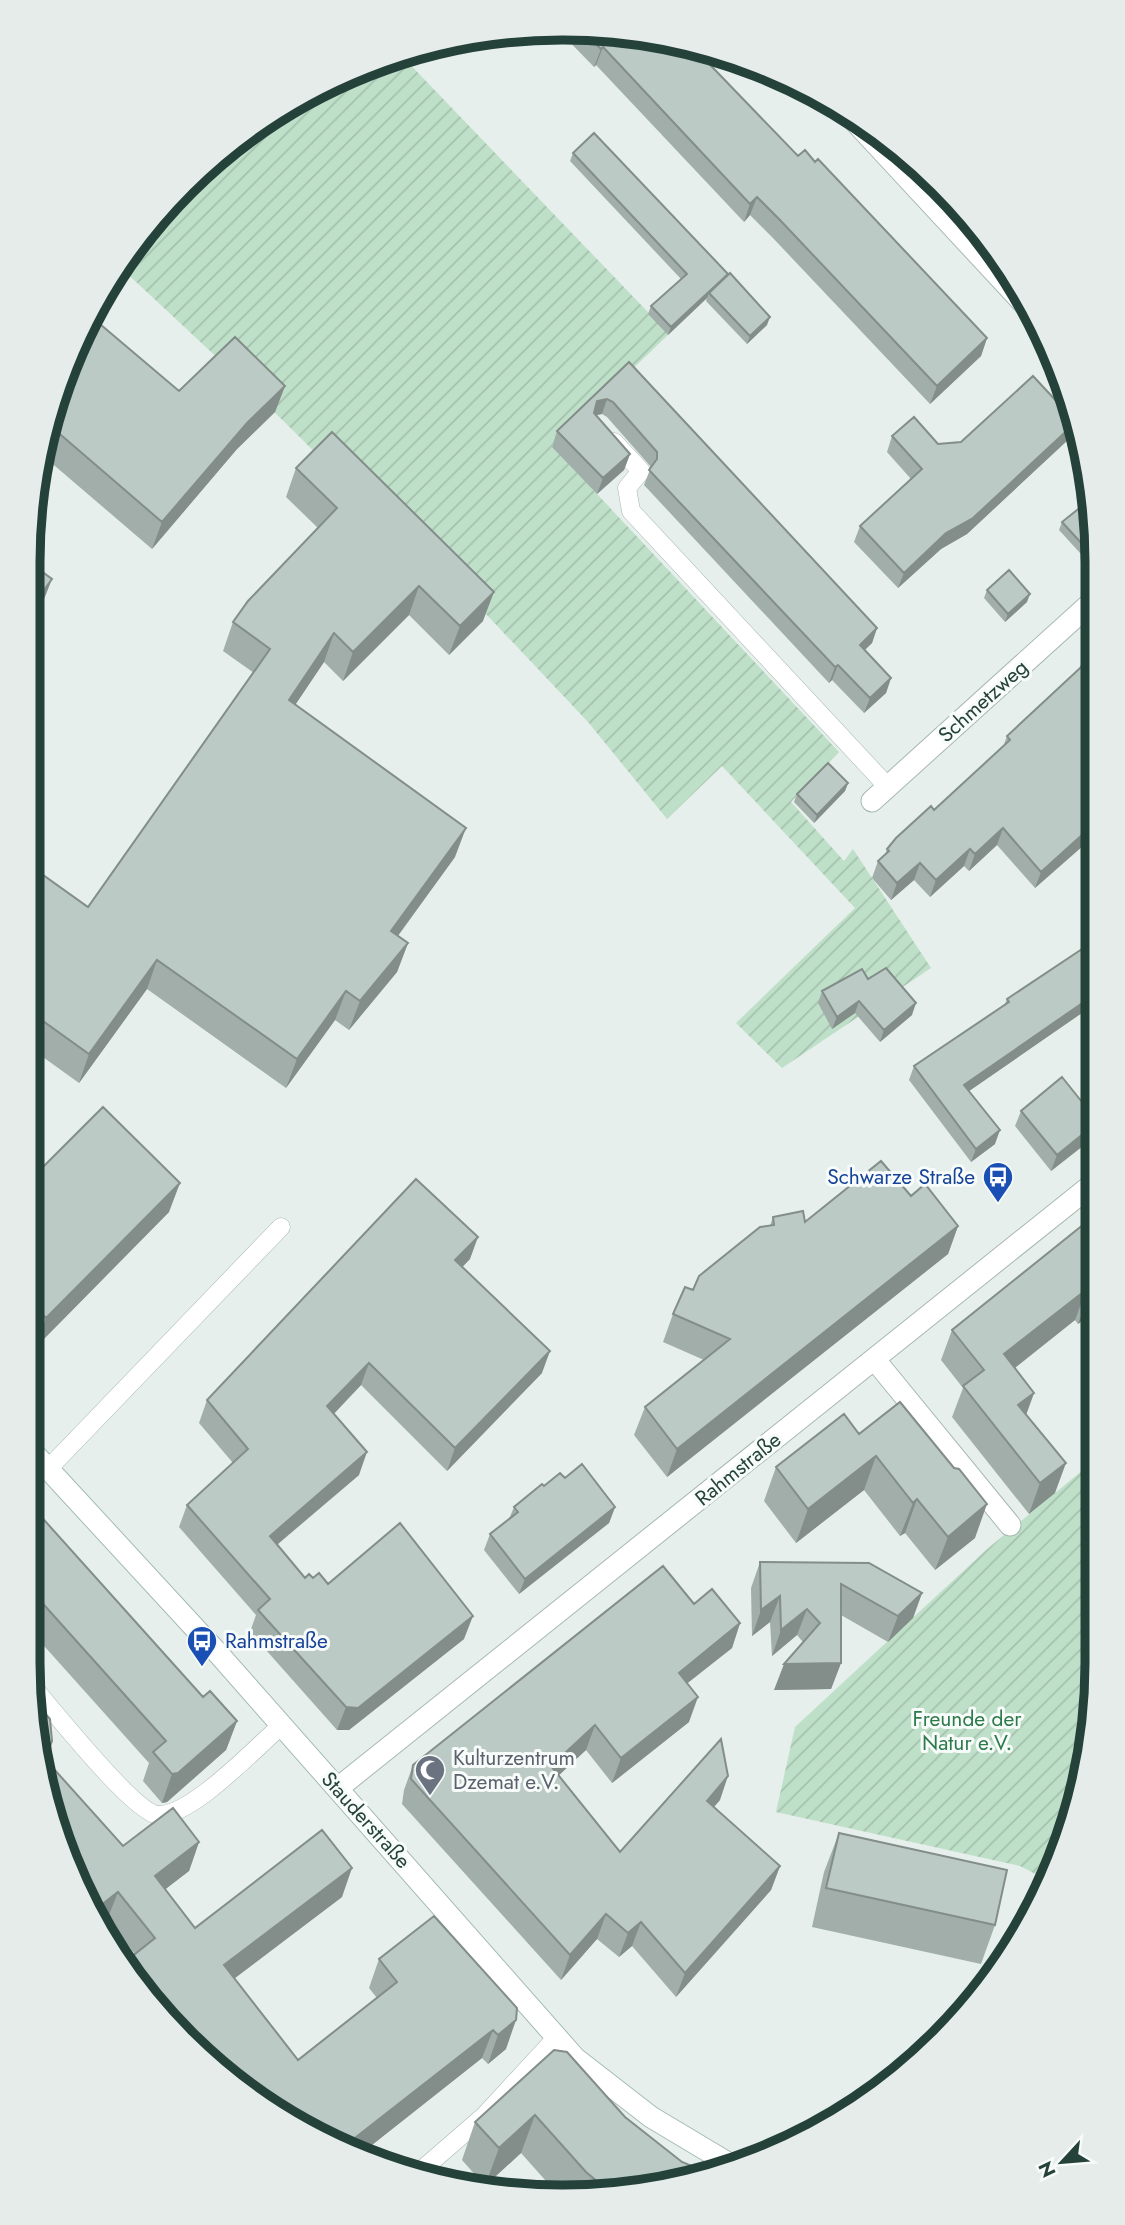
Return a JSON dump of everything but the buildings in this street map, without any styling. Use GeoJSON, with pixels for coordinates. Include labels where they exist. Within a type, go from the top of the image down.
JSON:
{"type":"FeatureCollection","features":[{"type":"Feature","properties":{"kind":"street"},"geometry":{"type":"LineString","coordinates":[[893,158],[964,230]]}},
{"type":"Feature","properties":{"kind":"street","name":"Schmetzweg"},"geometry":{"type":"LineString","coordinates":[[880,794],[1085,608]]}},
{"type":"Feature","properties":{"kind":"street","name":"Rahmstraße"},"geometry":{"type":"LineString","coordinates":[[338,1788],[1085,1190]]}},
{"type":"Feature","properties":{"kind":"street"},"geometry":{"type":"LineString","coordinates":[[875,1360],[1010,1525]]}},
{"type":"Feature","properties":{"kind":"street","name":"Stauderstraße"},"geometry":{"type":"LineString","coordinates":[[40,1460],[282,1725],[575,2058],[651,2117],[721,2160]]}},
{"type":"Feature","properties":{"kind":"lane"},"geometry":{"type":"LineString","coordinates":[[599,425],[641,471],[627,488],[631,511],[880,794]]}},
{"type":"Feature","properties":{"kind":"lane"},"geometry":{"type":"LineString","coordinates":[[48,1469],[281,1227]]}},
{"type":"Feature","properties":{"kind":"lane"},"geometry":{"type":"LineString","coordinates":[[41,1696],[119,1785],[146,1812],[159,1815],[188,1805],[282,1725]]}},
{"type":"Feature","properties":{"kind":"lane"},"geometry":{"type":"LineString","coordinates":[[426,2167],[484,2116],[557,2037]]}},
{"type":"Feature","properties":{"kind":"green space"},"geometry":{"type":"Polygon","coordinates":[[[409,64],[669,334],[552,446],[839,752],[791,802],[844,861],[853,849],[931,968],[782,1068],[736,1023],[855,908],[722,766],[667,819],[588,722],[435,560],[429,565],[253,391],[127,274],[193,193],[245,148],[301,110],[332,94],[409,64]]]}},
{"type":"Feature","properties":{"kind":"green space","name":"Freunde der Natur e.V."},"geometry":{"type":"Polygon","coordinates":[[[1085,1468],[1084,1697],[1075,1764],[1067,1798],[1039,1876],[1020,1866],[776,1812],[795,1727],[986,1550],[1085,1468]]]}},
{"type":"Feature","properties":{"kind":"place","name":"Schwarze Straße"},"geometry":{"type":"Point","coordinates":[998,1204]}},
{"type":"Feature","properties":{"kind":"place","name":"Rahmstraße"},"geometry":{"type":"Point","coordinates":[202,1668]}},
{"type":"Feature","properties":{"kind":"place","name":"Kulturzentrum Dzemat e.V."},"geometry":{"type":"Point","coordinates":[430,1797]}}]}
